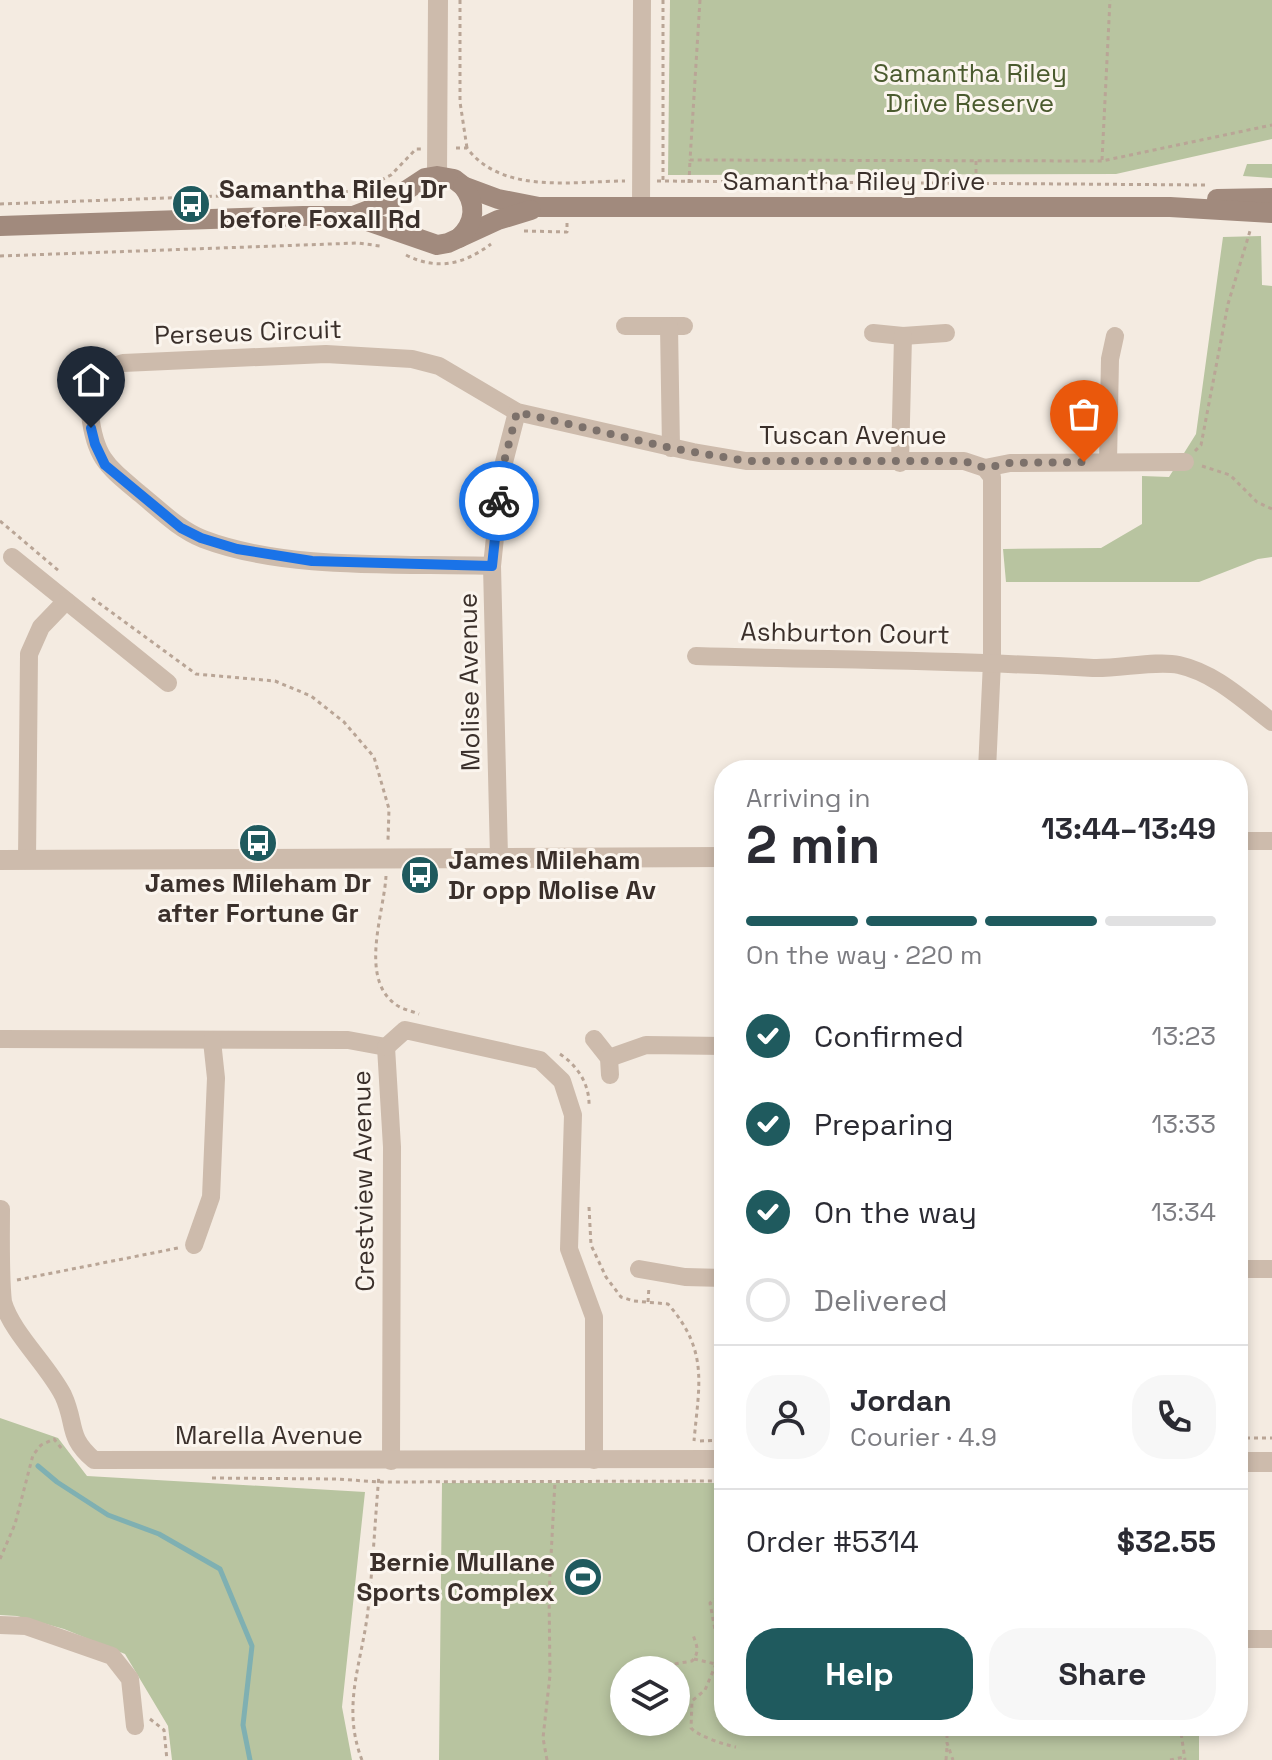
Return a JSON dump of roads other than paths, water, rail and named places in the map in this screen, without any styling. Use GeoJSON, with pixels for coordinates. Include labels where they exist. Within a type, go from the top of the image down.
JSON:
{"type":"FeatureCollection","features":[{"type":"Feature","properties":{"kind":"main road","name":"Samantha Riley Drive"},"geometry":{"type":"LineString","coordinates":[[0,226],[353,216],[372,210],[425,178],[437,176],[454,179],[463,186],[498,199],[539,207],[1170,207],[1272,213]]}},
{"type":"Feature","properties":{"kind":"main road"},"geometry":{"type":"LineString","coordinates":[[459,238],[470,225],[473,213],[470,196],[463,186]]}},
{"type":"Feature","properties":{"kind":"main road"},"geometry":{"type":"LineString","coordinates":[[409,245],[403,210],[411,189]]}},
{"type":"Feature","properties":{"kind":"main road","name":"Samantha Riley Drive"},"geometry":{"type":"LineString","coordinates":[[1170,207],[1199,200],[1272,198]]}},
{"type":"Feature","properties":{"kind":"main road","name":"Samantha Riley Drive"},"geometry":{"type":"LineString","coordinates":[[353,216],[409,245],[425,242],[437,245],[539,207]]}},
{"type":"Feature","properties":{"kind":"street"},"geometry":{"type":"LineString","coordinates":[[437,176],[438,0]]}},
{"type":"Feature","properties":{"kind":"street"},"geometry":{"type":"LineString","coordinates":[[641,207],[642,0]]}},
{"type":"Feature","properties":{"kind":"street"},"geometry":{"type":"LineString","coordinates":[[625,326],[677,326],[671,448]]}},
{"type":"Feature","properties":{"kind":"street"},"geometry":{"type":"LineString","coordinates":[[873,333],[903,336],[946,333]]}},
{"type":"Feature","properties":{"kind":"street"},"geometry":{"type":"LineString","coordinates":[[900,463],[903,336]]}},
{"type":"Feature","properties":{"kind":"street"},"geometry":{"type":"LineString","coordinates":[[1108,462],[1110,359],[1115,336]]}},
{"type":"Feature","properties":{"kind":"street","name":"Perseus Circuit"},"geometry":{"type":"LineString","coordinates":[[492,566],[312,561],[237,549],[201,538],[181,528],[105,465],[91,428],[88,401],[90,380],[100,370],[123,363],[326,354],[379,355],[439,366],[517,412]]}},
{"type":"Feature","properties":{"kind":"street","name":"Tuscan Avenue"},"geometry":{"type":"LineString","coordinates":[[517,412],[671,448],[746,461],[964,461],[985,468],[1010,463],[1185,462]]}},
{"type":"Feature","properties":{"kind":"street","name":"Molise Avenue"},"geometry":{"type":"LineString","coordinates":[[499,857],[492,566],[502,470],[517,412]]}},
{"type":"Feature","properties":{"kind":"street"},"geometry":{"type":"LineString","coordinates":[[985,468],[992,477],[992,662],[987,760]]}},
{"type":"Feature","properties":{"kind":"street"},"geometry":{"type":"LineString","coordinates":[[12,557],[168,683]]}},
{"type":"Feature","properties":{"kind":"street"},"geometry":{"type":"LineString","coordinates":[[27,860],[29,654],[41,627],[66,601]]}},
{"type":"Feature","properties":{"kind":"street","name":"Ashburton Court"},"geometry":{"type":"LineString","coordinates":[[696,656],[992,662],[1103,668],[1177,665],[1215,678],[1272,722]]}},
{"type":"Feature","properties":{"kind":"street"},"geometry":{"type":"LineString","coordinates":[[1248,841],[1272,841]]}},
{"type":"Feature","properties":{"kind":"street"},"geometry":{"type":"LineString","coordinates":[[0,860],[714,857]]}},
{"type":"Feature","properties":{"kind":"street"},"geometry":{"type":"LineString","coordinates":[[386,1047],[405,1030],[540,1060],[562,1081],[573,1115],[569,1249],[594,1317],[594,1460]]}},
{"type":"Feature","properties":{"kind":"street","name":"Crestview Avenue"},"geometry":{"type":"LineString","coordinates":[[0,1039],[348,1040],[386,1047],[392,1147],[391,1461]]}},
{"type":"Feature","properties":{"kind":"street"},"geometry":{"type":"LineString","coordinates":[[594,1039],[610,1066],[646,1045],[714,1046]]}},
{"type":"Feature","properties":{"kind":"street"},"geometry":{"type":"LineString","coordinates":[[194,1245],[211,1197],[216,1078],[212,1041]]}},
{"type":"Feature","properties":{"kind":"street","name":"Marella Avenue"},"geometry":{"type":"LineString","coordinates":[[1,1209],[2,1301],[11,1321],[43,1362],[63,1396],[78,1446],[94,1460],[594,1460],[694,1450],[714,1456]]}},
{"type":"Feature","properties":{"kind":"street"},"geometry":{"type":"LineString","coordinates":[[639,1269],[685,1277],[714,1278]]}},
{"type":"Feature","properties":{"kind":"street"},"geometry":{"type":"LineString","coordinates":[[1248,1269],[1272,1269]]}},
{"type":"Feature","properties":{"kind":"street"},"geometry":{"type":"LineString","coordinates":[[1248,1462],[1272,1462]]}},
{"type":"Feature","properties":{"kind":"street"},"geometry":{"type":"LineString","coordinates":[[0,1625],[26,1626],[112,1656],[130,1679],[135,1726]]}},
{"type":"Feature","properties":{"kind":"street"},"geometry":{"type":"LineString","coordinates":[[1248,1639],[1272,1639]]}},
{"type":"Feature","properties":{"kind":"waterway"},"geometry":{"type":"LineString","coordinates":[[38,1466],[108,1515],[159,1534],[220,1569],[252,1646],[243,1725],[250,1760]]}},
{"type":"Feature","properties":{"kind":"place","name":"Samantha Riley Dr before Foxall Rd"},"geometry":{"type":"Point","coordinates":[191,204]}},
{"type":"Feature","properties":{"kind":"place","name":"James Mileham Dr after Fortune Gr"},"geometry":{"type":"Point","coordinates":[258,843]}},
{"type":"Feature","properties":{"kind":"place","name":"James Mileham Dr opp Molise Av"},"geometry":{"type":"Point","coordinates":[420,875]}},
{"type":"Feature","properties":{"kind":"place","name":"Bernie Mullane Sports Complex"},"geometry":{"type":"Point","coordinates":[583,1577]}},
{"type":"Feature","properties":{"kind":"park label","name":"Samantha Riley Drive Reserve"},"geometry":{"type":"Point","coordinates":[970,88]}}]}
